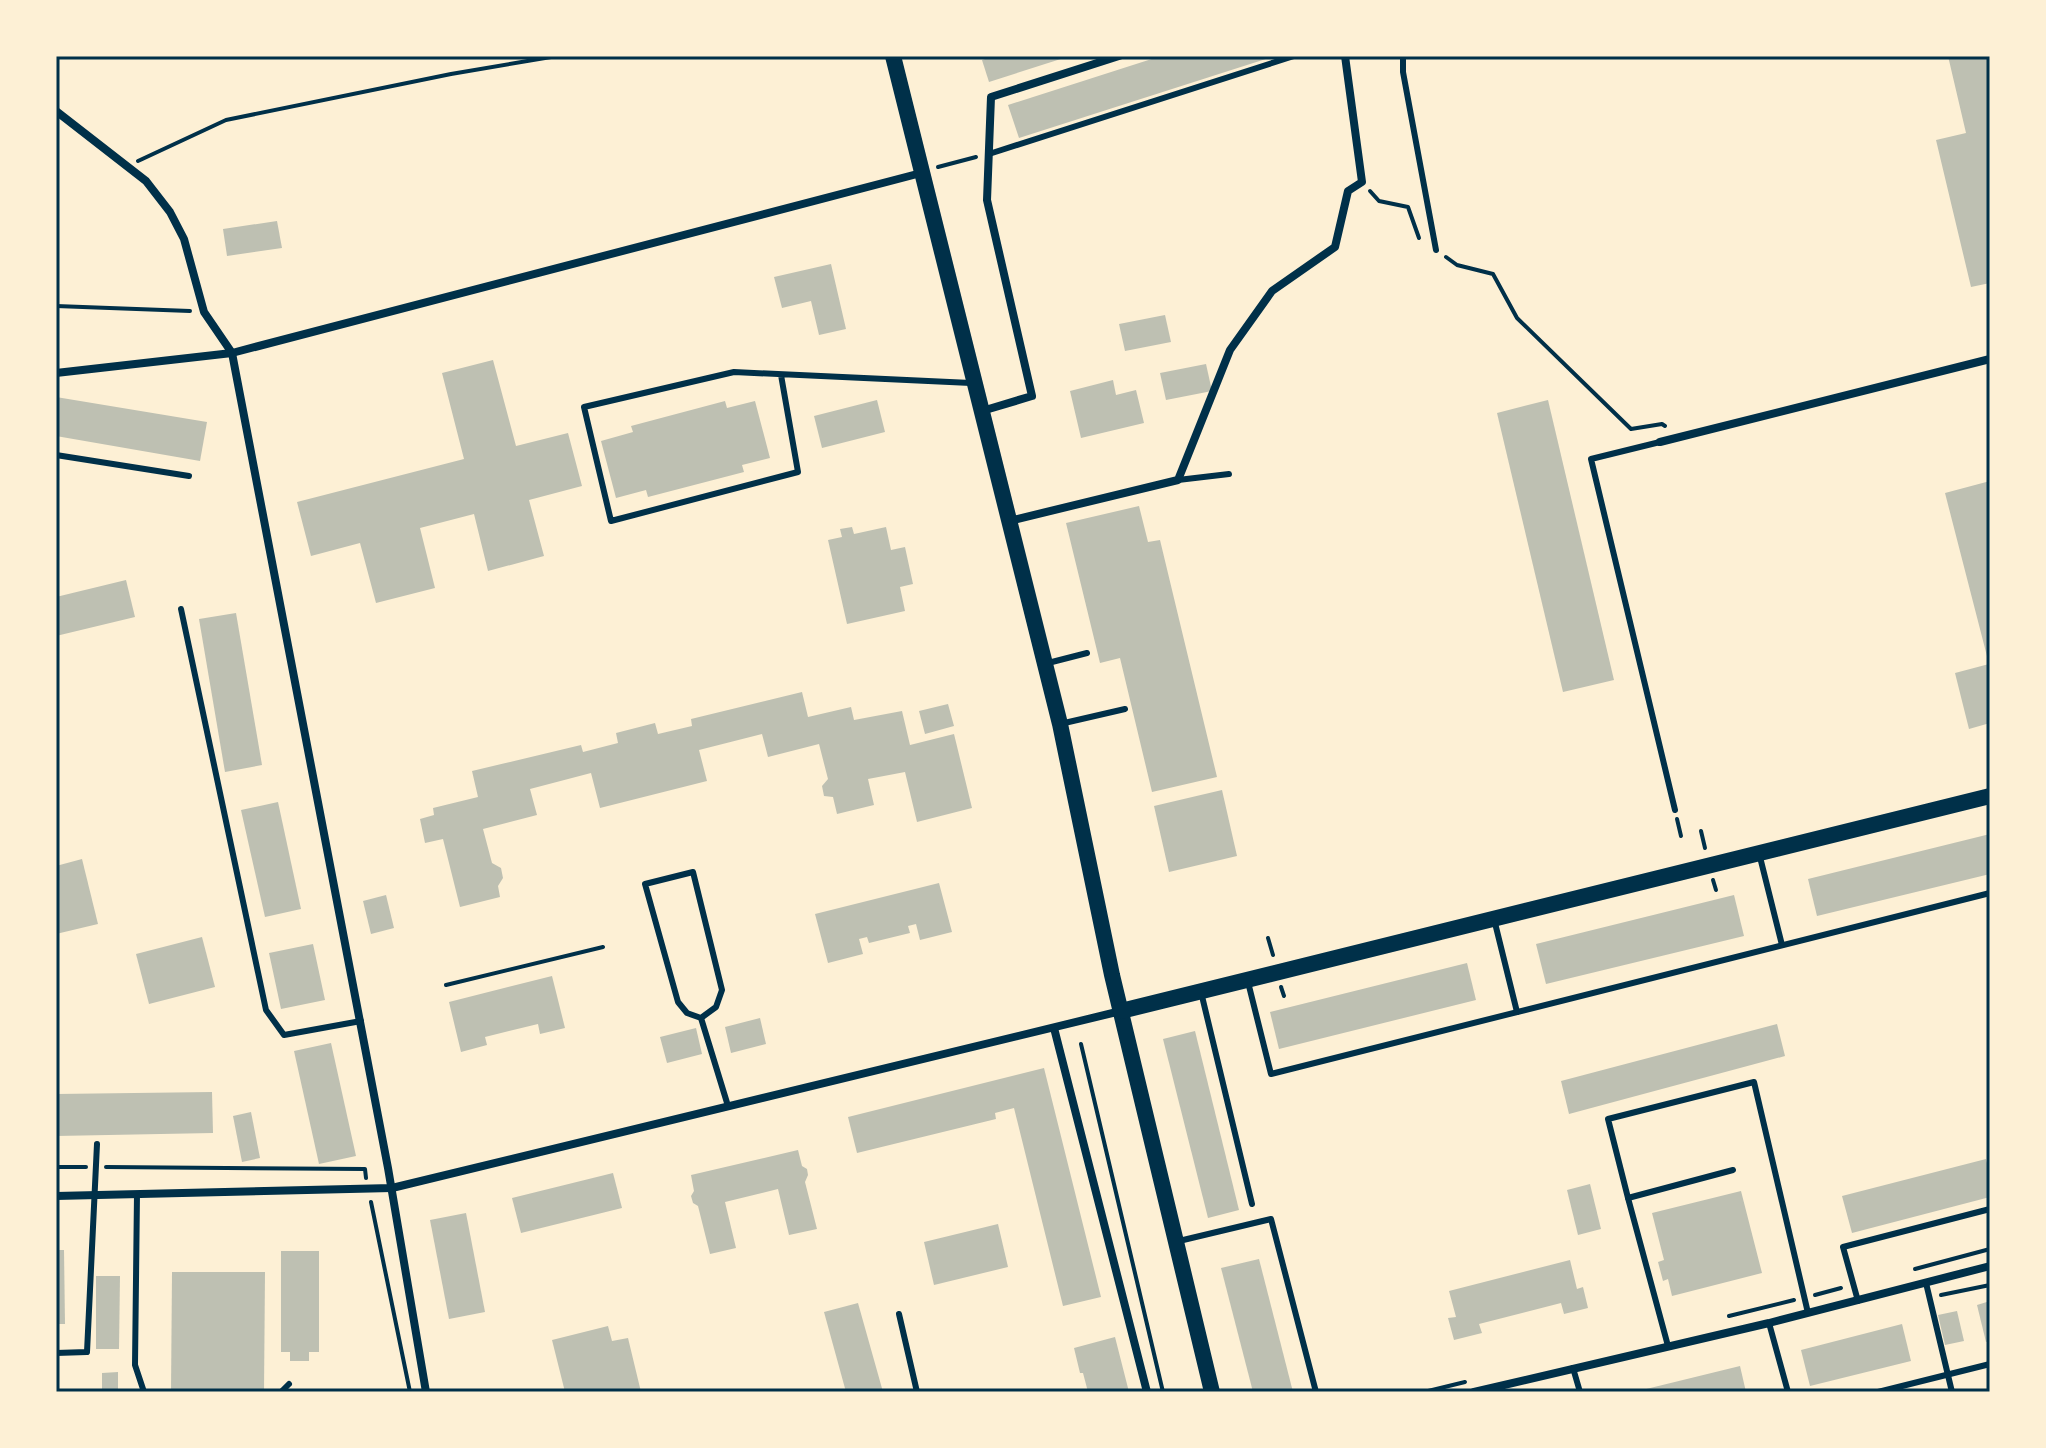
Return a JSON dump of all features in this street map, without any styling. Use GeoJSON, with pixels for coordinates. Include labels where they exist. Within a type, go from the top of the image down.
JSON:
{"type":"FeatureCollection","features":[{"type":"Feature","properties":{"kind":"main road"},"geometry":{"type":"LineString","coordinates":[[893,56],[1060,724],[1121,1011],[1212,1392]]}},
{"type":"Feature","properties":{"kind":"main road"},"geometry":{"type":"LineString","coordinates":[[1121,1011],[1990,796]]}},
{"type":"Feature","properties":{"kind":"street"},"geometry":{"type":"LineString","coordinates":[[982,411],[1032,396],[987,200],[991,97],[1119,56]]}},
{"type":"Feature","properties":{"kind":"street"},"geometry":{"type":"LineString","coordinates":[[1009,521],[1178,480],[1230,350],[1272,291],[1335,247],[1348,191],[1362,182],[1345,56]]}},
{"type":"Feature","properties":{"kind":"street"},"geometry":{"type":"LineString","coordinates":[[56,111],[146,181],[170,212],[184,239],[204,312],[232,353],[361,1021],[426,1392]]}},
{"type":"Feature","properties":{"kind":"street"},"geometry":{"type":"LineString","coordinates":[[56,373],[232,353],[921,173]]}},
{"type":"Feature","properties":{"kind":"street"},"geometry":{"type":"LineString","coordinates":[[1660,442],[1990,359]]}},
{"type":"Feature","properties":{"kind":"street"},"geometry":{"type":"LineString","coordinates":[[56,1196],[392,1188],[1121,1011]]}},
{"type":"Feature","properties":{"kind":"street"},"geometry":{"type":"LineString","coordinates":[[1054,1028],[1147,1392]]}},
{"type":"Feature","properties":{"kind":"street"},"geometry":{"type":"LineString","coordinates":[[1474,1392],[1769,1323],[1990,1266]]}},
{"type":"Feature","properties":{"kind":"lane"},"geometry":{"type":"LineString","coordinates":[[989,154],[1294,56]]}},
{"type":"Feature","properties":{"kind":"lane"},"geometry":{"type":"LineString","coordinates":[[1403,56],[1403,72],[1436,250]]}},
{"type":"Feature","properties":{"kind":"lane"},"geometry":{"type":"LineString","coordinates":[[781,375],[798,472],[611,521],[584,407],[734,372],[975,383]]}},
{"type":"Feature","properties":{"kind":"lane"},"geometry":{"type":"LineString","coordinates":[[1660,442],[1591,459],[1675,810]]}},
{"type":"Feature","properties":{"kind":"lane"},"geometry":{"type":"LineString","coordinates":[[56,455],[189,476]]}},
{"type":"Feature","properties":{"kind":"lane"},"geometry":{"type":"LineString","coordinates":[[1178,480],[1229,474]]}},
{"type":"Feature","properties":{"kind":"lane"},"geometry":{"type":"LineString","coordinates":[[181,609],[266,1010],[284,1035],[361,1021]]}},
{"type":"Feature","properties":{"kind":"lane"},"geometry":{"type":"LineString","coordinates":[[1045,663],[1087,653]]}},
{"type":"Feature","properties":{"kind":"lane"},"geometry":{"type":"LineString","coordinates":[[1060,724],[1125,709]]}},
{"type":"Feature","properties":{"kind":"lane"},"geometry":{"type":"LineString","coordinates":[[1759,853],[1782,945]]}},
{"type":"Feature","properties":{"kind":"lane"},"geometry":{"type":"LineString","coordinates":[[693,872],[722,990],[716,1007],[701,1018],[687,1013],[678,1002],[645,884],[693,872]]}},
{"type":"Feature","properties":{"kind":"lane"},"geometry":{"type":"LineString","coordinates":[[1248,981],[1271,1074],[1990,893]]}},
{"type":"Feature","properties":{"kind":"lane"},"geometry":{"type":"LineString","coordinates":[[1494,919],[1517,1012]]}},
{"type":"Feature","properties":{"kind":"lane"},"geometry":{"type":"LineString","coordinates":[[1201,992],[1252,1204]]}},
{"type":"Feature","properties":{"kind":"lane"},"geometry":{"type":"LineString","coordinates":[[701,1018],[728,1106]]}},
{"type":"Feature","properties":{"kind":"lane"},"geometry":{"type":"LineString","coordinates":[[1668,1346],[1608,1119],[1754,1082],[1808,1313]]}},
{"type":"Feature","properties":{"kind":"lane"},"geometry":{"type":"LineString","coordinates":[[56,1353],[87,1352],[97,1144]]}},
{"type":"Feature","properties":{"kind":"lane"},"geometry":{"type":"LineString","coordinates":[[1628,1198],[1733,1170]]}},
{"type":"Feature","properties":{"kind":"lane"},"geometry":{"type":"LineString","coordinates":[[137,1194],[135,1365],[144,1392]]}},
{"type":"Feature","properties":{"kind":"lane"},"geometry":{"type":"LineString","coordinates":[[1858,1301],[1843,1247],[1990,1209]]}},
{"type":"Feature","properties":{"kind":"lane"},"geometry":{"type":"LineString","coordinates":[[1175,1242],[1271,1219],[1316,1392]]}},
{"type":"Feature","properties":{"kind":"lane"},"geometry":{"type":"LineString","coordinates":[[1926,1283],[1952,1392]]}},
{"type":"Feature","properties":{"kind":"lane"},"geometry":{"type":"LineString","coordinates":[[899,1314],[917,1392]]}},
{"type":"Feature","properties":{"kind":"lane"},"geometry":{"type":"LineString","coordinates":[[1769,1323],[1788,1392]]}},
{"type":"Feature","properties":{"kind":"lane"},"geometry":{"type":"LineString","coordinates":[[1878,1392],[1990,1364]]}},
{"type":"Feature","properties":{"kind":"lane"},"geometry":{"type":"LineString","coordinates":[[1573,1368],[1580,1392]]}},
{"type":"Feature","properties":{"kind":"lane"},"geometry":{"type":"LineString","coordinates":[[281,1392],[289,1384]]}},
{"type":"Feature","properties":{"kind":"path"},"geometry":{"type":"LineString","coordinates":[[127,166],[226,120],[451,74],[557,56]]}},
{"type":"Feature","properties":{"kind":"path"},"geometry":{"type":"LineString","coordinates":[[921,173],[989,154]]}},
{"type":"Feature","properties":{"kind":"path"},"geometry":{"type":"LineString","coordinates":[[1362,182],[1379,201],[1408,207],[1419,238],[1457,265],[1493,274],[1517,318],[1631,429],[1662,424],[1680,437]]}},
{"type":"Feature","properties":{"kind":"path"},"geometry":{"type":"LineString","coordinates":[[56,306],[204,312]]}},
{"type":"Feature","properties":{"kind":"path"},"geometry":{"type":"LineString","coordinates":[[446,985],[603,947]]}},
{"type":"Feature","properties":{"kind":"path"},"geometry":{"type":"LineString","coordinates":[[1081,1044],[1163,1392]]}},
{"type":"Feature","properties":{"kind":"path"},"geometry":{"type":"LineString","coordinates":[[56,1167],[365,1169],[410,1392]]}},
{"type":"Feature","properties":{"kind":"building"},"geometry":{"type":"Polygon","coordinates":[[[995,56],[1067,57],[989,82],[982,60],[995,56]]]}},
{"type":"Feature","properties":{"kind":"building"},"geometry":{"type":"Polygon","coordinates":[[[1161,56],[1272,57],[1019,138],[1008,105],[1161,56]]]}},
{"type":"Feature","properties":{"kind":"building"},"geometry":{"type":"Polygon","coordinates":[[[1948,56],[1990,56],[1990,283],[1971,287],[1936,140],[1966,133],[1948,56]]]}},
{"type":"Feature","properties":{"kind":"building"},"geometry":{"type":"Polygon","coordinates":[[[277,221],[282,248],[227,256],[223,229],[277,221]]]}},
{"type":"Feature","properties":{"kind":"building"},"geometry":{"type":"Polygon","coordinates":[[[831,264],[846,329],[819,335],[811,301],[782,308],[774,277],[831,264]]]}},
{"type":"Feature","properties":{"kind":"building"},"geometry":{"type":"Polygon","coordinates":[[[1165,315],[1171,342],[1125,351],[1119,324],[1165,315]]]}},
{"type":"Feature","properties":{"kind":"building"},"geometry":{"type":"Polygon","coordinates":[[[493,360],[516,446],[568,433],[582,486],[529,500],[544,556],[488,571],[474,514],[420,528],[435,588],[376,603],[360,543],[311,556],[297,502],[464,459],[442,373],[493,360]]]}},
{"type":"Feature","properties":{"kind":"building"},"geometry":{"type":"Polygon","coordinates":[[[1206,364],[1212,391],[1166,400],[1160,373],[1206,364]]]}},
{"type":"Feature","properties":{"kind":"building"},"geometry":{"type":"Polygon","coordinates":[[[1113,380],[1116,395],[1136,390],[1144,423],[1081,438],[1070,391],[1113,380]]]}},
{"type":"Feature","properties":{"kind":"building"},"geometry":{"type":"Polygon","coordinates":[[[56,397],[207,422],[200,461],[56,436],[56,397]]]}},
{"type":"Feature","properties":{"kind":"building"},"geometry":{"type":"Polygon","coordinates":[[[877,400],[885,432],[822,448],[814,416],[877,400]]]}},
{"type":"Feature","properties":{"kind":"building"},"geometry":{"type":"Polygon","coordinates":[[[1548,400],[1614,680],[1563,692],[1497,413],[1548,400]]]}},
{"type":"Feature","properties":{"kind":"building"},"geometry":{"type":"Polygon","coordinates":[[[725,401],[727,408],[755,401],[770,458],[742,465],[744,472],[648,497],[646,490],[616,498],[601,441],[633,432],[631,426],[725,401]]]}},
{"type":"Feature","properties":{"kind":"building"},"geometry":{"type":"Polygon","coordinates":[[[1990,481],[1990,723],[1969,729],[1955,673],[1989,664],[1945,493],[1990,481]]]}},
{"type":"Feature","properties":{"kind":"building"},"geometry":{"type":"Polygon","coordinates":[[[1139,506],[1148,542],[1160,540],[1217,777],[1152,792],[1120,658],[1100,663],[1066,523],[1139,506]]]}},
{"type":"Feature","properties":{"kind":"building"},"geometry":{"type":"Polygon","coordinates":[[[852,527],[854,534],[886,527],[891,550],[905,547],[913,584],[900,587],[905,611],[847,624],[828,540],[842,537],[840,529],[852,527]]]}},
{"type":"Feature","properties":{"kind":"building"},"geometry":{"type":"Polygon","coordinates":[[[126,580],[135,617],[56,636],[56,597],[126,580]]]}},
{"type":"Feature","properties":{"kind":"building"},"geometry":{"type":"Polygon","coordinates":[[[236,613],[262,765],[225,772],[199,619],[236,613]]]}},
{"type":"Feature","properties":{"kind":"building"},"geometry":{"type":"Polygon","coordinates":[[[802,692],[808,717],[851,707],[854,720],[902,711],[910,745],[954,734],[972,808],[917,822],[905,772],[868,779],[874,805],[837,814],[833,797],[824,796],[822,786],[828,779],[819,744],[768,757],[762,734],[699,750],[707,781],[600,808],[591,773],[530,789],[537,815],[483,829],[492,863],[501,868],[500,897],[460,907],[443,839],[425,843],[420,819],[434,815],[433,808],[478,797],[472,771],[581,745],[583,752],[618,743],[616,733],[655,723],[658,734],[692,726],[691,719],[802,692]]]}},
{"type":"Feature","properties":{"kind":"building"},"geometry":{"type":"Polygon","coordinates":[[[948,704],[954,726],[925,734],[919,711],[948,704]]]}},
{"type":"Feature","properties":{"kind":"building"},"geometry":{"type":"Polygon","coordinates":[[[1222,790],[1237,856],[1169,872],[1154,806],[1222,790]]]}},
{"type":"Feature","properties":{"kind":"building"},"geometry":{"type":"Polygon","coordinates":[[[278,802],[301,909],[265,917],[241,810],[278,802]]]}},
{"type":"Feature","properties":{"kind":"building"},"geometry":{"type":"Polygon","coordinates":[[[1990,834],[1990,874],[1817,916],[1808,879],[1990,834]]]}},
{"type":"Feature","properties":{"kind":"building"},"geometry":{"type":"Polygon","coordinates":[[[82,859],[98,924],[56,934],[56,866],[82,859]]]}},
{"type":"Feature","properties":{"kind":"building"},"geometry":{"type":"Polygon","coordinates":[[[939,883],[952,932],[920,940],[916,924],[908,926],[910,933],[869,943],[867,937],[859,939],[863,954],[828,963],[815,914],[939,883]]]}},
{"type":"Feature","properties":{"kind":"building"},"geometry":{"type":"Polygon","coordinates":[[[386,895],[394,928],[371,934],[363,901],[386,895]]]}},
{"type":"Feature","properties":{"kind":"building"},"geometry":{"type":"Polygon","coordinates":[[[1734,895],[1744,936],[1546,984],[1536,944],[1734,895]]]}},
{"type":"Feature","properties":{"kind":"building"},"geometry":{"type":"Polygon","coordinates":[[[202,937],[215,987],[149,1004],[136,954],[202,937]]]}},
{"type":"Feature","properties":{"kind":"building"},"geometry":{"type":"Polygon","coordinates":[[[313,944],[325,1000],[281,1009],[269,953],[313,944]]]}},
{"type":"Feature","properties":{"kind":"building"},"geometry":{"type":"Polygon","coordinates":[[[1467,963],[1476,1000],[1279,1049],[1270,1012],[1467,963]]]}},
{"type":"Feature","properties":{"kind":"building"},"geometry":{"type":"Polygon","coordinates":[[[552,976],[565,1028],[540,1034],[538,1024],[485,1037],[487,1045],[461,1052],[449,1002],[552,976]]]}},
{"type":"Feature","properties":{"kind":"building"},"geometry":{"type":"Polygon","coordinates":[[[760,1018],[766,1044],[731,1053],[725,1027],[760,1018]]]}},
{"type":"Feature","properties":{"kind":"building"},"geometry":{"type":"Polygon","coordinates":[[[1777,1024],[1785,1056],[1569,1114],[1561,1081],[1777,1024]]]}},
{"type":"Feature","properties":{"kind":"building"},"geometry":{"type":"Polygon","coordinates":[[[696,1028],[702,1054],[667,1063],[660,1037],[696,1028]]]}},
{"type":"Feature","properties":{"kind":"building"},"geometry":{"type":"Polygon","coordinates":[[[1195,1031],[1239,1210],[1208,1218],[1163,1039],[1195,1031]]]}},
{"type":"Feature","properties":{"kind":"building"},"geometry":{"type":"Polygon","coordinates":[[[331,1043],[356,1156],[319,1164],[294,1051],[331,1043]]]}},
{"type":"Feature","properties":{"kind":"building"},"geometry":{"type":"Polygon","coordinates":[[[1044,1068],[1101,1297],[1063,1306],[1014,1108],[995,1113],[996,1119],[857,1153],[848,1117],[1044,1068]]]}},
{"type":"Feature","properties":{"kind":"building"},"geometry":{"type":"Polygon","coordinates":[[[212,1092],[213,1133],[56,1136],[56,1094],[212,1092]]]}},
{"type":"Feature","properties":{"kind":"building"},"geometry":{"type":"Polygon","coordinates":[[[251,1112],[260,1158],[242,1162],[233,1116],[251,1112]]]}},
{"type":"Feature","properties":{"kind":"building"},"geometry":{"type":"Polygon","coordinates":[[[798,1150],[802,1166],[807,1169],[805,1182],[817,1229],[789,1235],[778,1189],[725,1202],[736,1248],[710,1254],[698,1206],[691,1196],[694,1191],[691,1175],[798,1150]]]}},
{"type":"Feature","properties":{"kind":"building"},"geometry":{"type":"Polygon","coordinates":[[[1986,1159],[1990,1197],[1852,1233],[1842,1196],[1986,1159]]]}},
{"type":"Feature","properties":{"kind":"building"},"geometry":{"type":"Polygon","coordinates":[[[613,1173],[622,1208],[521,1233],[512,1198],[613,1173]]]}},
{"type":"Feature","properties":{"kind":"building"},"geometry":{"type":"Polygon","coordinates":[[[1590,1184],[1601,1229],[1578,1235],[1567,1190],[1590,1184]]]}},
{"type":"Feature","properties":{"kind":"building"},"geometry":{"type":"Polygon","coordinates":[[[1741,1191],[1762,1273],[1672,1296],[1668,1279],[1663,1281],[1658,1262],[1664,1260],[1652,1213],[1741,1191]]]}},
{"type":"Feature","properties":{"kind":"building"},"geometry":{"type":"Polygon","coordinates":[[[466,1213],[485,1312],[449,1319],[430,1220],[466,1213]]]}},
{"type":"Feature","properties":{"kind":"building"},"geometry":{"type":"Polygon","coordinates":[[[998,1224],[1008,1267],[934,1285],[924,1242],[998,1224]]]}},
{"type":"Feature","properties":{"kind":"building"},"geometry":{"type":"Polygon","coordinates":[[[56,1250],[64,1250],[65,1324],[56,1324],[56,1250]]]}},
{"type":"Feature","properties":{"kind":"building"},"geometry":{"type":"Polygon","coordinates":[[[281,1251],[319,1251],[319,1352],[309,1352],[309,1361],[290,1361],[290,1352],[281,1352],[281,1251]]]}},
{"type":"Feature","properties":{"kind":"building"},"geometry":{"type":"Polygon","coordinates":[[[1259,1259],[1293,1392],[1253,1392],[1221,1268],[1259,1259]]]}},
{"type":"Feature","properties":{"kind":"building"},"geometry":{"type":"Polygon","coordinates":[[[1570,1260],[1577,1289],[1583,1287],[1588,1308],[1564,1314],[1561,1303],[1479,1324],[1482,1333],[1454,1340],[1448,1318],[1456,1317],[1449,1291],[1570,1260]]]}},
{"type":"Feature","properties":{"kind":"building"},"geometry":{"type":"Polygon","coordinates":[[[172,1272],[265,1272],[264,1392],[171,1392],[172,1272]]]}},
{"type":"Feature","properties":{"kind":"building"},"geometry":{"type":"Polygon","coordinates":[[[96,1276],[120,1276],[119,1349],[96,1349],[96,1276]]]}},
{"type":"Feature","properties":{"kind":"building"},"geometry":{"type":"Polygon","coordinates":[[[1990,1301],[1990,1341],[1986,1342],[1977,1305],[1990,1301]]]}},
{"type":"Feature","properties":{"kind":"building"},"geometry":{"type":"Polygon","coordinates":[[[858,1303],[883,1392],[846,1392],[824,1312],[858,1303]]]}},
{"type":"Feature","properties":{"kind":"building"},"geometry":{"type":"Polygon","coordinates":[[[1957,1311],[1964,1341],[1945,1345],[1938,1315],[1957,1311]]]}},
{"type":"Feature","properties":{"kind":"building"},"geometry":{"type":"Polygon","coordinates":[[[1902,1324],[1911,1361],[1810,1386],[1801,1350],[1902,1324]]]}},
{"type":"Feature","properties":{"kind":"building"},"geometry":{"type":"Polygon","coordinates":[[[608,1326],[612,1341],[628,1338],[641,1392],[565,1392],[552,1340],[608,1326]]]}},
{"type":"Feature","properties":{"kind":"building"},"geometry":{"type":"Polygon","coordinates":[[[1115,1337],[1129,1392],[1088,1392],[1074,1348],[1115,1337]]]}},
{"type":"Feature","properties":{"kind":"building"},"geometry":{"type":"Polygon","coordinates":[[[1740,1366],[1746,1392],[1638,1392],[1638,1391],[1740,1366]]]}},
{"type":"Feature","properties":{"kind":"building"},"geometry":{"type":"Polygon","coordinates":[[[118,1372],[118,1392],[102,1392],[102,1373],[118,1372]]]}}]}
